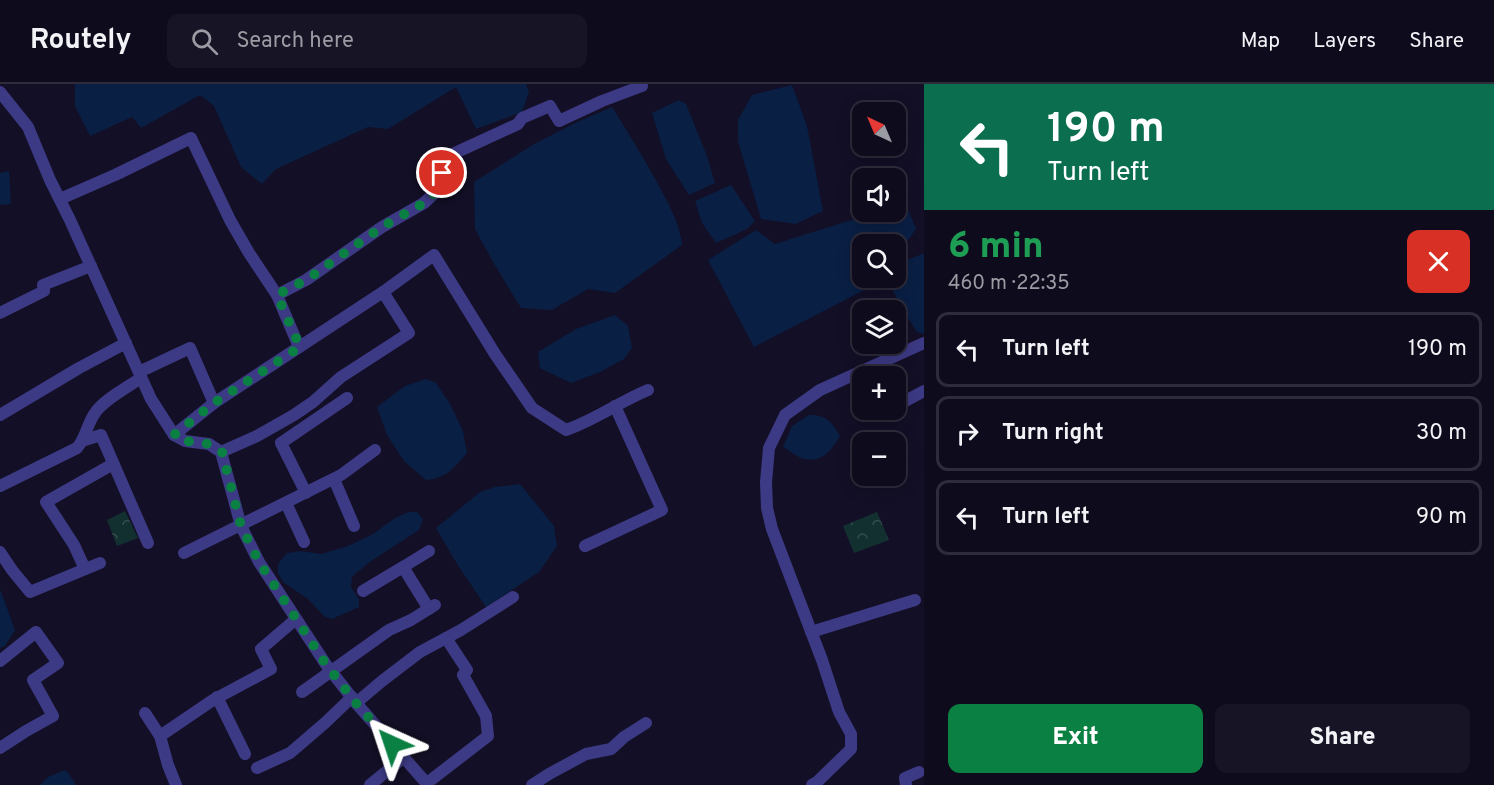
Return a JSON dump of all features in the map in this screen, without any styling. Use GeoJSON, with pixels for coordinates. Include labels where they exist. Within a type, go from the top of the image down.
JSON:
{"type":"FeatureCollection","features":[{"type":"Feature","properties":{"kind":"street"},"geometry":{"type":"LineString","coordinates":[[277,295],[306,280],[382,227],[424,203],[440,188],[444,158],[518,124],[522,118],[549,106],[559,121],[642,86],[640,84]]}},
{"type":"Feature","properties":{"kind":"street"},"geometry":{"type":"LineString","coordinates":[[0,92],[28,128],[151,399],[174,435],[185,441],[209,444],[222,452],[241,526],[259,562],[327,666],[428,784],[488,736],[486,716],[463,675],[467,670],[446,638]]}},
{"type":"Feature","properties":{"kind":"street"},"geometry":{"type":"LineString","coordinates":[[60,199],[116,175],[191,138],[230,220],[277,295],[300,347]]}},
{"type":"Feature","properties":{"kind":"street"},"geometry":{"type":"LineString","coordinates":[[174,435],[214,403],[383,292],[434,255],[495,354],[532,408],[566,430],[585,423],[648,390]]}},
{"type":"Feature","properties":{"kind":"street"},"geometry":{"type":"LineString","coordinates":[[0,313],[44,291],[43,285],[91,266]]}},
{"type":"Feature","properties":{"kind":"street"},"geometry":{"type":"LineString","coordinates":[[222,452],[294,415],[313,402],[341,377],[409,333],[383,292]]}},
{"type":"Feature","properties":{"kind":"street"},"geometry":{"type":"LineString","coordinates":[[0,415],[126,343]]}},
{"type":"Feature","properties":{"kind":"street"},"geometry":{"type":"LineString","coordinates":[[812,785],[851,748],[850,734],[839,712],[772,529],[767,508],[766,482],[769,448],[785,415],[820,390],[924,343]]}},
{"type":"Feature","properties":{"kind":"street"},"geometry":{"type":"LineString","coordinates":[[0,486],[77,448],[95,412],[101,406],[140,375],[190,348],[214,403]]}},
{"type":"Feature","properties":{"kind":"street"},"geometry":{"type":"LineString","coordinates":[[906,401],[924,391]]}},
{"type":"Feature","properties":{"kind":"street"},"geometry":{"type":"LineString","coordinates":[[306,493],[281,443],[347,398]]}},
{"type":"Feature","properties":{"kind":"street"},"geometry":{"type":"LineString","coordinates":[[585,546],[662,510],[615,406]]}},
{"type":"Feature","properties":{"kind":"street"},"geometry":{"type":"LineString","coordinates":[[82,441],[101,435],[148,543]]}},
{"type":"Feature","properties":{"kind":"street"},"geometry":{"type":"LineString","coordinates":[[184,553],[341,475],[375,450]]}},
{"type":"Feature","properties":{"kind":"street"},"geometry":{"type":"LineString","coordinates":[[85,569],[74,545],[46,502],[113,464]]}},
{"type":"Feature","properties":{"kind":"street"},"geometry":{"type":"LineString","coordinates":[[334,478],[354,526]]}},
{"type":"Feature","properties":{"kind":"street"},"geometry":{"type":"LineString","coordinates":[[286,503],[304,542]]}},
{"type":"Feature","properties":{"kind":"street"},"geometry":{"type":"LineString","coordinates":[[363,591],[429,551]]}},
{"type":"Feature","properties":{"kind":"street"},"geometry":{"type":"LineString","coordinates":[[0,552],[30,591],[100,563]]}},
{"type":"Feature","properties":{"kind":"street"},"geometry":{"type":"LineString","coordinates":[[302,692],[389,630],[432,607],[404,567]]}},
{"type":"Feature","properties":{"kind":"street"},"geometry":{"type":"LineString","coordinates":[[257,768],[290,753],[354,700],[420,652],[461,630],[513,597]]}},
{"type":"Feature","properties":{"kind":"street"},"geometry":{"type":"LineString","coordinates":[[811,632],[915,600]]}},
{"type":"Feature","properties":{"kind":"street"},"geometry":{"type":"LineString","coordinates":[[160,736],[217,697],[271,669],[261,649],[297,619]]}},
{"type":"Feature","properties":{"kind":"street"},"geometry":{"type":"LineString","coordinates":[[0,661],[36,632],[58,663],[33,680],[53,716],[0,748]]}},
{"type":"Feature","properties":{"kind":"street"},"geometry":{"type":"LineString","coordinates":[[217,697],[245,754]]}},
{"type":"Feature","properties":{"kind":"street"},"geometry":{"type":"LineString","coordinates":[[145,713],[160,736],[176,785]]}},
{"type":"Feature","properties":{"kind":"street"},"geometry":{"type":"LineString","coordinates":[[532,785],[586,754],[611,749],[624,737],[646,723]]}},
{"type":"Feature","properties":{"kind":"street"},"geometry":{"type":"LineString","coordinates":[[370,785],[404,758]]}},
{"type":"Feature","properties":{"kind":"street"},"geometry":{"type":"LineString","coordinates":[[906,785],[905,778],[919,772]]}},
{"type":"Feature","properties":{"kind":"green space"},"geometry":{"type":"Polygon","coordinates":[[[125,511],[138,538],[117,546],[107,520],[125,511]]]}},
{"type":"Feature","properties":{"kind":"green space"},"geometry":{"type":"Polygon","coordinates":[[[877,512],[889,540],[854,553],[843,526],[877,512]]]}},
{"type":"Feature","properties":{"kind":"water"},"geometry":{"type":"Polygon","coordinates":[[[75,84],[526,84],[529,92],[522,112],[476,129],[456,87],[388,129],[368,127],[276,169],[262,184],[241,167],[214,106],[200,95],[141,128],[132,117],[90,136],[75,106],[75,84]]]}},
{"type":"Feature","properties":{"kind":"water"},"geometry":{"type":"Polygon","coordinates":[[[792,85],[807,126],[823,211],[796,224],[761,219],[738,141],[738,120],[752,95],[792,85]]]}},
{"type":"Feature","properties":{"kind":"water"},"geometry":{"type":"Polygon","coordinates":[[[679,100],[686,104],[715,183],[689,195],[666,159],[652,113],[679,100]]]}},
{"type":"Feature","properties":{"kind":"water"},"geometry":{"type":"Polygon","coordinates":[[[612,107],[647,164],[669,206],[679,229],[682,245],[615,293],[588,289],[552,310],[521,308],[475,229],[474,182],[534,144],[612,107]]]}},
{"type":"Feature","properties":{"kind":"water"},"geometry":{"type":"Polygon","coordinates":[[[9,171],[11,204],[0,205],[0,173],[9,171]]]}},
{"type":"Feature","properties":{"kind":"water"},"geometry":{"type":"Polygon","coordinates":[[[731,185],[755,221],[747,229],[716,243],[702,223],[695,201],[731,185]]]}},
{"type":"Feature","properties":{"kind":"water"},"geometry":{"type":"Polygon","coordinates":[[[906,204],[916,229],[906,243],[906,234],[852,234],[852,288],[868,288],[754,347],[708,260],[756,230],[775,244],[852,220],[852,222],[906,222],[906,204]]]}},
{"type":"Feature","properties":{"kind":"water"},"geometry":{"type":"Polygon","coordinates":[[[924,254],[924,334],[917,332],[906,315],[906,300],[898,300],[893,291],[894,288],[906,288],[907,260],[924,254]]]}},
{"type":"Feature","properties":{"kind":"water"},"geometry":{"type":"Polygon","coordinates":[[[615,315],[628,326],[632,348],[624,359],[600,372],[571,383],[540,368],[538,352],[576,329],[615,315]]]}},
{"type":"Feature","properties":{"kind":"water"},"geometry":{"type":"Polygon","coordinates":[[[426,379],[436,383],[450,404],[463,431],[467,453],[445,475],[426,480],[404,461],[387,435],[377,407],[405,386],[426,379]]]}},
{"type":"Feature","properties":{"kind":"water"},"geometry":{"type":"Polygon","coordinates":[[[809,415],[820,416],[828,420],[840,436],[826,454],[811,460],[799,457],[783,447],[792,426],[809,415]]]}},
{"type":"Feature","properties":{"kind":"water"},"geometry":{"type":"Polygon","coordinates":[[[520,484],[554,526],[557,546],[539,572],[486,607],[436,528],[480,492],[495,487],[520,484]]]}},
{"type":"Feature","properties":{"kind":"water"},"geometry":{"type":"Polygon","coordinates":[[[409,512],[417,512],[423,519],[419,530],[368,563],[352,577],[351,587],[359,599],[359,607],[332,619],[325,617],[308,599],[283,582],[278,573],[278,564],[287,553],[301,551],[321,554],[348,546],[409,512]]]}},
{"type":"Feature","properties":{"kind":"water"},"geometry":{"type":"Polygon","coordinates":[[[0,589],[15,630],[5,646],[0,648],[0,589]]]}},
{"type":"Feature","properties":{"kind":"water"},"geometry":{"type":"Polygon","coordinates":[[[65,770],[76,785],[40,785],[48,777],[65,770]]]}},
{"type":"Feature","properties":{"kind":"route"},"geometry":{"type":"LineString","coordinates":[[392,744],[327,666],[259,562],[241,526],[222,452],[209,444],[185,441],[174,435],[214,403],[300,347],[277,295],[306,280],[382,227],[424,203],[440,188],[442,173]]}}]}
